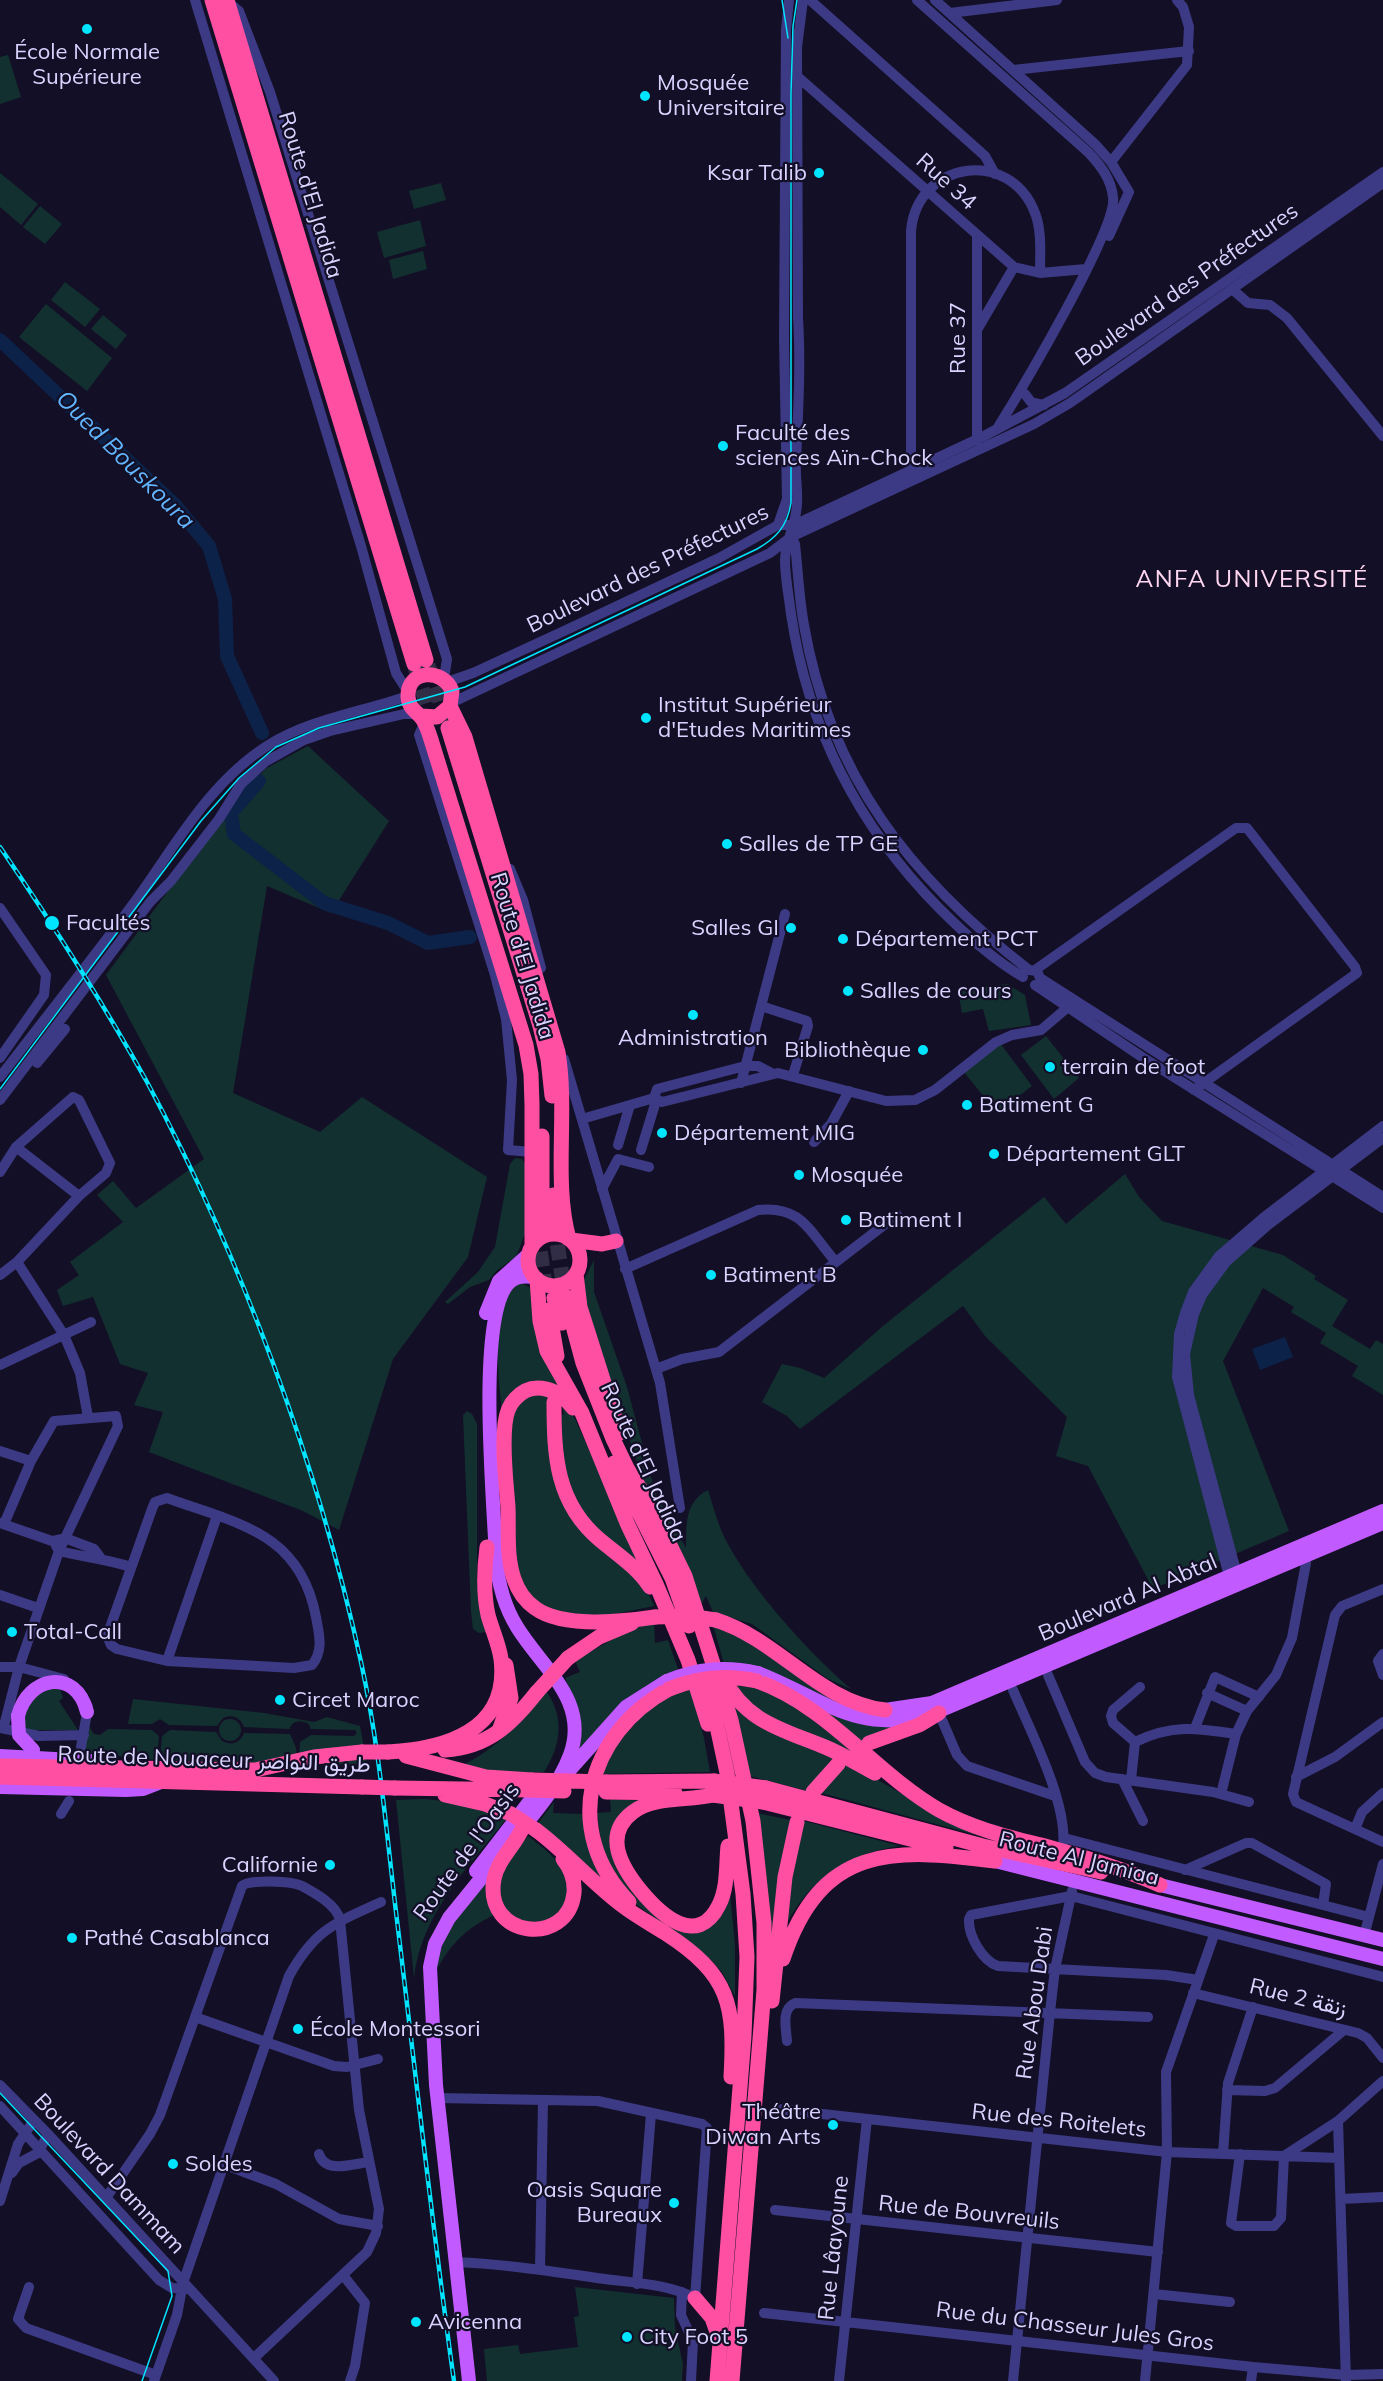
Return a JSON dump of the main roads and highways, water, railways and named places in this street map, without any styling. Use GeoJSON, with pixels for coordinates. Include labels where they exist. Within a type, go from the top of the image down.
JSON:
{"type":"FeatureCollection","features":[{"type":"Feature","properties":{"kind":"highway","name":"Route d'El Jadida"},"geometry":{"type":"LineString","coordinates":[[222,0],[349,403],[420,662],[333,395],[222,0]]}},
{"type":"Feature","properties":{"kind":"highway","name":"Route d'El Jadida"},"geometry":{"type":"LineString","coordinates":[[333,395],[343,448],[408,667],[409,705],[429,723],[540,1026],[551,1078],[544,1223],[535,1178],[542,1125],[540,1078],[531,1038],[429,723]]}},
{"type":"Feature","properties":{"kind":"highway","name":"Route d'El Jadida"},"geometry":{"type":"LineString","coordinates":[[349,403],[369,446],[444,679]]}},
{"type":"Feature","properties":{"kind":"highway"},"geometry":{"type":"LineString","coordinates":[[409,692],[415,680],[425,674],[444,679],[452,691],[451,704],[429,723]]}},
{"type":"Feature","properties":{"kind":"highway","name":"Route d'El Jadida"},"geometry":{"type":"LineString","coordinates":[[451,704],[465,737],[558,1052],[562,1089],[563,1204],[570,1240]]}},
{"type":"Feature","properties":{"kind":"highway","name":"Route d'El Jadida"},"geometry":{"type":"LineString","coordinates":[[429,723],[526,1045],[531,1074],[531,1250]]}},
{"type":"Feature","properties":{"kind":"highway"},"geometry":{"type":"LineString","coordinates":[[465,737],[464,757],[467,774],[513,916],[526,985]]}},
{"type":"Feature","properties":{"kind":"highway"},"geometry":{"type":"LineString","coordinates":[[549,1235],[560,1235],[570,1240],[609,1242],[568,1282],[547,1285],[537,1279],[530,1269],[531,1250],[549,1235]]}},
{"type":"Feature","properties":{"kind":"highway"},"geometry":{"type":"LineString","coordinates":[[570,1240],[578,1251],[580,1307],[603,1384],[649,1502]]}},
{"type":"Feature","properties":{"kind":"highway"},"geometry":{"type":"LineString","coordinates":[[537,1279],[544,1341],[551,1360],[582,1413],[678,1636],[697,1685],[711,1734],[738,1907],[741,1951],[730,2302],[732,2381]]}},
{"type":"Feature","properties":{"kind":"highway","name":"Route d'El Jadida"},"geometry":{"type":"LineString","coordinates":[[555,1297],[597,1402],[627,1468],[649,1502],[685,1576],[699,1639]]}},
{"type":"Feature","properties":{"kind":"highway","name":"Route d'El Jadida"},"geometry":{"type":"LineString","coordinates":[[555,1297],[574,1362],[604,1441],[631,1500],[672,1578],[699,1639]]}},
{"type":"Feature","properties":{"kind":"highway"},"geometry":{"type":"LineString","coordinates":[[555,1297],[556,1356]]}},
{"type":"Feature","properties":{"kind":"highway"},"geometry":{"type":"LineString","coordinates":[[590,1436],[574,1408],[559,1393],[545,1388],[526,1392],[514,1400],[506,1417],[505,1476],[510,1564],[515,1582],[527,1601],[545,1615],[567,1622],[688,1616],[716,1620],[741,1629],[763,1642],[833,1694],[861,1705],[885,1710]]}},
{"type":"Feature","properties":{"kind":"highway"},"geometry":{"type":"LineString","coordinates":[[554,1402],[555,1456],[567,1501],[592,1532],[640,1573],[678,1636]]}},
{"type":"Feature","properties":{"kind":"highway"},"geometry":{"type":"LineString","coordinates":[[487,1547],[485,1596],[500,1652],[509,1675],[511,1698],[506,1718],[493,1737]]}},
{"type":"Feature","properties":{"kind":"highway"},"geometry":{"type":"LineString","coordinates":[[388,1752],[465,1748],[493,1737],[514,1720],[568,1659],[599,1637],[650,1617]]}},
{"type":"Feature","properties":{"kind":"highway"},"geometry":{"type":"LineString","coordinates":[[699,1639],[731,1690],[756,1717],[778,1730],[840,1754],[918,1795],[946,1813],[985,1830],[1063,1845],[1160,1885]]}},
{"type":"Feature","properties":{"kind":"highway"},"geometry":{"type":"LineString","coordinates":[[699,1639],[725,1764],[745,1917],[747,1996],[737,2117]]}},
{"type":"Feature","properties":{"kind":"highway"},"geometry":{"type":"LineString","coordinates":[[699,1639],[743,1764],[753,1821],[764,1923],[763,2001],[730,2302]]}},
{"type":"Feature","properties":{"kind":"highway"},"geometry":{"type":"LineString","coordinates":[[420,1750],[463,1736],[486,1716],[500,1685],[500,1652]]}},
{"type":"Feature","properties":{"kind":"highway"},"geometry":{"type":"LineString","coordinates":[[737,2117],[730,2097],[733,2032],[726,1995],[705,1964],[631,1904],[607,1872],[592,1834],[590,1802],[600,1762],[616,1732],[668,1685],[708,1678],[758,1677],[800,1702],[918,1795]]}},
{"type":"Feature","properties":{"kind":"highway"},"geometry":{"type":"LineString","coordinates":[[869,1743],[919,1725],[939,1713]]}},
{"type":"Feature","properties":{"kind":"highway"},"geometry":{"type":"LineString","coordinates":[[388,1752],[486,1778],[532,1785]]}},
{"type":"Feature","properties":{"kind":"highway","name":"Route de Nouaceur طريق النواصر"},"geometry":{"type":"LineString","coordinates":[[161,1776],[255,1770],[314,1757],[388,1752]]}},
{"type":"Feature","properties":{"kind":"highway"},"geometry":{"type":"LineString","coordinates":[[813,1792],[838,1764]]}},
{"type":"Feature","properties":{"kind":"highway","name":"Route de Nouaceur طريق النواصر"},"geometry":{"type":"LineString","coordinates":[[0,1766],[63,1774]]}},
{"type":"Feature","properties":{"kind":"highway","name":"Route de Nouaceur طريق النواصر"},"geometry":{"type":"LineString","coordinates":[[0,1777],[63,1774],[161,1776],[362,1787],[426,1788]]}},
{"type":"Feature","properties":{"kind":"highway"},"geometry":{"type":"LineString","coordinates":[[426,1788],[532,1785],[713,1788],[765,1795]]}},
{"type":"Feature","properties":{"kind":"highway"},"geometry":{"type":"LineString","coordinates":[[426,1788],[485,1804],[511,1814],[614,1899],[664,1932]]}},
{"type":"Feature","properties":{"kind":"highway"},"geometry":{"type":"LineString","coordinates":[[713,1788],[634,1811],[619,1831],[618,1856],[627,1874],[657,1910],[674,1923],[689,1925],[705,1921],[719,1905],[725,1888],[728,1846]]}},
{"type":"Feature","properties":{"kind":"highway","name":"Route Al Jamiaa"},"geometry":{"type":"LineString","coordinates":[[765,1795],[831,1817],[995,1861]]}},
{"type":"Feature","properties":{"kind":"highway","name":"Route Al Jamiaa"},"geometry":{"type":"LineString","coordinates":[[765,1795],[1160,1885]]}},
{"type":"Feature","properties":{"kind":"highway"},"geometry":{"type":"LineString","coordinates":[[717,2381],[720,2342],[748,2239],[785,1877],[797,1822]]}},
{"type":"Feature","properties":{"kind":"highway"},"geometry":{"type":"LineString","coordinates":[[535,1832],[571,1871],[574,1882],[573,1898],[566,1913],[554,1924],[538,1930],[522,1928],[507,1921],[500,1913],[493,1892],[499,1864],[535,1832]]}},
{"type":"Feature","properties":{"kind":"highway"},"geometry":{"type":"LineString","coordinates":[[772,1999],[789,1942],[800,1916],[819,1892],[840,1874],[867,1860],[900,1853],[940,1854],[995,1861]]}},
{"type":"Feature","properties":{"kind":"highway"},"geometry":{"type":"LineString","coordinates":[[720,2342],[712,2318],[688,2295],[714,2305],[730,2302]]}},
{"type":"Feature","properties":{"kind":"main road","name":"Route de l'Oasis"},"geometry":{"type":"LineString","coordinates":[[437,2092],[430,2061],[422,1984],[428,1944],[446,1909],[551,1773],[562,1754],[567,1734],[565,1714],[556,1692],[519,1644],[502,1615],[493,1588],[487,1547],[482,1368],[485,1316],[499,1281],[531,1250]]}},
{"type":"Feature","properties":{"kind":"main road","name":"Route de l'Oasis"},"geometry":{"type":"LineString","coordinates":[[437,2092],[430,1987],[430,1967],[435,1944],[449,1918],[535,1832],[573,1744],[574,1715],[560,1684],[514,1622],[499,1583],[496,1558],[490,1353],[495,1311],[506,1287],[519,1277],[537,1279]]}},
{"type":"Feature","properties":{"kind":"main road"},"geometry":{"type":"LineString","coordinates":[[490,1353],[505,1476]]}},
{"type":"Feature","properties":{"kind":"main road","name":"Boulevard Al Abtal"},"geometry":{"type":"LineString","coordinates":[[758,1677],[864,1719],[893,1722],[939,1713],[1234,1581],[1383,1511]]}},
{"type":"Feature","properties":{"kind":"main road","name":"Boulevard Al Abtal"},"geometry":{"type":"LineString","coordinates":[[885,1710],[932,1704],[1383,1523]]}},
{"type":"Feature","properties":{"kind":"main road"},"geometry":{"type":"LineString","coordinates":[[87,1712],[78,1692],[68,1685],[53,1682],[32,1690],[24,1699],[18,1716],[19,1735],[33,1750],[87,1761]]}},
{"type":"Feature","properties":{"kind":"main road"},"geometry":{"type":"LineString","coordinates":[[553,1789],[626,1707],[668,1685]]}},
{"type":"Feature","properties":{"kind":"main road"},"geometry":{"type":"LineString","coordinates":[[0,1756],[149,1764],[161,1776],[143,1789],[0,1787]]}},
{"type":"Feature","properties":{"kind":"main road","name":"Route Al Jamiaa"},"geometry":{"type":"LineString","coordinates":[[995,1861],[1383,1959]]}},
{"type":"Feature","properties":{"kind":"main road","name":"Route Al Jamiaa"},"geometry":{"type":"LineString","coordinates":[[1160,1885],[1383,1940]]}},
{"type":"Feature","properties":{"kind":"main road"},"geometry":{"type":"LineString","coordinates":[[437,2092],[469,2381]]}},
{"type":"Feature","properties":{"kind":"water"},"geometry":{"type":"Polygon","coordinates":[[[1285,1337],[1293,1357],[1260,1370],[1252,1349],[1285,1337]]]}},
{"type":"Feature","properties":{"kind":"waterway","name":"Oued Bouskoura"},"geometry":{"type":"LineString","coordinates":[[0,340],[174,504],[209,546],[225,599],[227,656],[262,733]]}},
{"type":"Feature","properties":{"kind":"waterway","name":"Oued Bouskoura"},"geometry":{"type":"LineString","coordinates":[[259,781],[231,813],[234,834],[324,903],[388,923],[428,943],[470,937]]}},
{"type":"Feature","properties":{"kind":"tunnel"},"geometry":{"type":"LineString","coordinates":[[428,665],[447,722]]}},
{"type":"Feature","properties":{"kind":"tunnel"},"geometry":{"type":"LineString","coordinates":[[415,667],[434,727]]}},
{"type":"Feature","properties":{"kind":"tunnel"},"geometry":{"type":"LineString","coordinates":[[554,1222],[565,1296]]}},
{"type":"Feature","properties":{"kind":"tunnel"},"geometry":{"type":"LineString","coordinates":[[537,1229],[547,1298]]}},
{"type":"Feature","properties":{"kind":"tram line"},"geometry":{"type":"LineString","coordinates":[[782,0],[788,38]]}},
{"type":"Feature","properties":{"kind":"tram line"},"geometry":{"type":"LineString","coordinates":[[0,1089],[201,821],[239,778],[276,747],[319,728],[465,687],[757,549],[780,531],[787,519],[791,503],[791,93],[793,26],[797,0]]}},
{"type":"Feature","properties":{"kind":"tram line"},"geometry":{"type":"LineString","coordinates":[[0,2093],[168,2271],[172,2296],[142,2381]]}},
{"type":"Feature","properties":{"kind":"railway"},"geometry":{"type":"LineString","coordinates":[[0,847],[112,1022],[147,1082],[182,1150],[245,1291],[274,1364],[323,1513],[361,1662],[373,1724],[454,2381]]}},
{"type":"Feature","properties":{"kind":"place","name":"École Normale Supérieure"},"geometry":{"type":"Point","coordinates":[87,29]}},
{"type":"Feature","properties":{"kind":"place","name":"Mosquée Universitaire"},"geometry":{"type":"Point","coordinates":[645,96]}},
{"type":"Feature","properties":{"kind":"place","name":"Ksar Talib"},"geometry":{"type":"Point","coordinates":[819,173]}},
{"type":"Feature","properties":{"kind":"place","name":"Faculté des sciences Aïn-Chock"},"geometry":{"type":"Point","coordinates":[723,446]}},
{"type":"Feature","properties":{"kind":"place","name":"Institut Supérieur d'Etudes Maritimes"},"geometry":{"type":"Point","coordinates":[646,718]}},
{"type":"Feature","properties":{"kind":"place","name":"Salles de TP GE"},"geometry":{"type":"Point","coordinates":[727,844]}},
{"type":"Feature","properties":{"kind":"place","name":"Facultés"},"geometry":{"type":"Point","coordinates":[52,923]}},
{"type":"Feature","properties":{"kind":"place","name":"Salles GI"},"geometry":{"type":"Point","coordinates":[791,928]}},
{"type":"Feature","properties":{"kind":"place","name":"Département PCT"},"geometry":{"type":"Point","coordinates":[843,939]}},
{"type":"Feature","properties":{"kind":"place","name":"Salles de cours"},"geometry":{"type":"Point","coordinates":[848,991]}},
{"type":"Feature","properties":{"kind":"place","name":"Administration"},"geometry":{"type":"Point","coordinates":[693,1015]}},
{"type":"Feature","properties":{"kind":"place","name":"Bibliothèque"},"geometry":{"type":"Point","coordinates":[923,1050]}},
{"type":"Feature","properties":{"kind":"place","name":"terrain de foot"},"geometry":{"type":"Point","coordinates":[1050,1067]}},
{"type":"Feature","properties":{"kind":"place","name":"Batiment G"},"geometry":{"type":"Point","coordinates":[967,1105]}},
{"type":"Feature","properties":{"kind":"place","name":"Département MIG"},"geometry":{"type":"Point","coordinates":[662,1133]}},
{"type":"Feature","properties":{"kind":"place","name":"Département GLT"},"geometry":{"type":"Point","coordinates":[994,1154]}},
{"type":"Feature","properties":{"kind":"place","name":"Mosquée"},"geometry":{"type":"Point","coordinates":[799,1175]}},
{"type":"Feature","properties":{"kind":"place","name":"Batiment I"},"geometry":{"type":"Point","coordinates":[846,1220]}},
{"type":"Feature","properties":{"kind":"place","name":"Batiment B"},"geometry":{"type":"Point","coordinates":[711,1275]}},
{"type":"Feature","properties":{"kind":"place","name":"Total-Call"},"geometry":{"type":"Point","coordinates":[12,1632]}},
{"type":"Feature","properties":{"kind":"place","name":"Circet Maroc"},"geometry":{"type":"Point","coordinates":[280,1700]}},
{"type":"Feature","properties":{"kind":"place","name":"Californie"},"geometry":{"type":"Point","coordinates":[330,1865]}},
{"type":"Feature","properties":{"kind":"place","name":"Pathé Casablanca"},"geometry":{"type":"Point","coordinates":[72,1938]}},
{"type":"Feature","properties":{"kind":"place","name":"École Montessori"},"geometry":{"type":"Point","coordinates":[298,2029]}},
{"type":"Feature","properties":{"kind":"place","name":"Théâtre Diwan Arts"},"geometry":{"type":"Point","coordinates":[833,2125]}},
{"type":"Feature","properties":{"kind":"place","name":"Soldes"},"geometry":{"type":"Point","coordinates":[173,2164]}},
{"type":"Feature","properties":{"kind":"place","name":"Oasis Square Bureaux"},"geometry":{"type":"Point","coordinates":[674,2203]}},
{"type":"Feature","properties":{"kind":"place","name":"Avicenna"},"geometry":{"type":"Point","coordinates":[416,2322]}},
{"type":"Feature","properties":{"kind":"place","name":"City Foot 5"},"geometry":{"type":"Point","coordinates":[627,2337]}},
{"type":"Feature","properties":{"kind":"district","name":"ANFA UNIVERSITÉ"},"geometry":{"type":"Point","coordinates":[1252,580]}}]}
